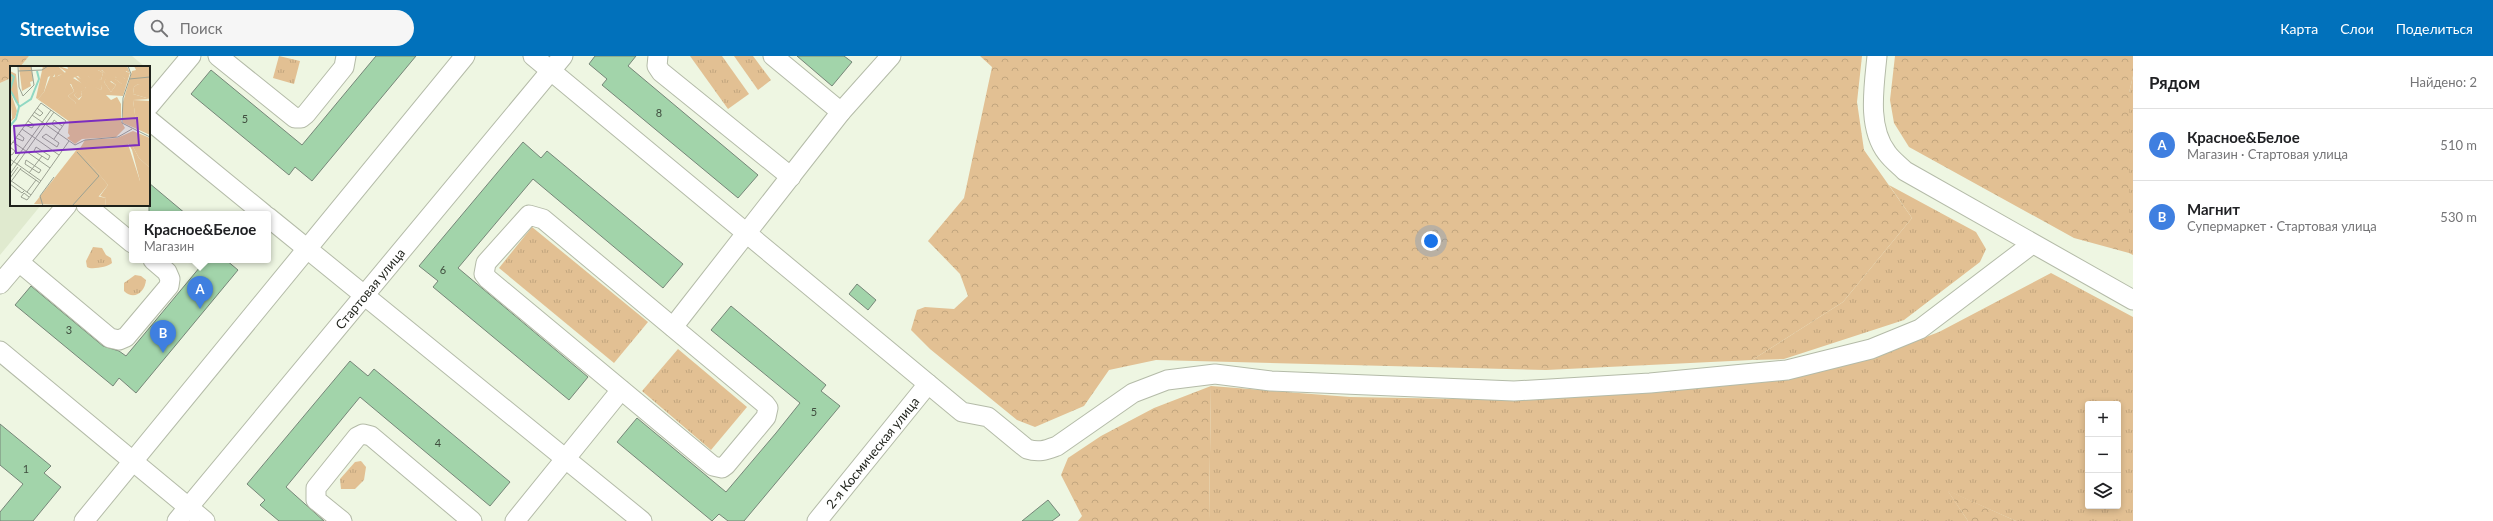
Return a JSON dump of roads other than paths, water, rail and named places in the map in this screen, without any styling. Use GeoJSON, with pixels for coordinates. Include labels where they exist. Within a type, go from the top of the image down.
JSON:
{"type":"FeatureCollection","features":[{"type":"Feature","properties":{"kind":"street"},"geometry":{"type":"LineString","coordinates":[[150,105],[191,56]]}},
{"type":"Feature","properties":{"kind":"street"},"geometry":{"type":"LineString","coordinates":[[218,56],[294,118],[301,118],[306,114],[344,67],[346,56]]}},
{"type":"Feature","properties":{"kind":"street"},"geometry":{"type":"LineString","coordinates":[[84,521],[465,56]]}},
{"type":"Feature","properties":{"kind":"street"},"geometry":{"type":"LineString","coordinates":[[533,56],[962,412],[988,416],[1027,449],[1035,452],[1056,446],[1134,393],[1167,380],[1215,374],[1271,381],[1514,391],[1650,383],[1788,370],[1871,349],[1920,329],[2032,244]]}},
{"type":"Feature","properties":{"kind":"street","name":"Стартовая улица"},"geometry":{"type":"LineString","coordinates":[[183,514],[563,56]]}},
{"type":"Feature","properties":{"kind":"street"},"geometry":{"type":"LineString","coordinates":[[658,56],[657,66],[661,72],[791,177]]}},
{"type":"Feature","properties":{"kind":"street"},"geometry":{"type":"LineString","coordinates":[[773,56],[841,112]]}},
{"type":"Feature","properties":{"kind":"street"},"geometry":{"type":"LineString","coordinates":[[673,327],[841,112],[891,56]]}},
{"type":"Feature","properties":{"kind":"street"},"geometry":{"type":"LineString","coordinates":[[1877,56],[1874,82],[1875,127],[1887,153],[1905,171],[2133,300]]}},
{"type":"Feature","properties":{"kind":"street"},"geometry":{"type":"LineString","coordinates":[[150,121],[260,211]]}},
{"type":"Feature","properties":{"kind":"street"},"geometry":{"type":"LineString","coordinates":[[0,284],[66,206]]}},
{"type":"Feature","properties":{"kind":"street"},"geometry":{"type":"LineString","coordinates":[[87,206],[129,241]]}},
{"type":"Feature","properties":{"kind":"street"},"geometry":{"type":"LineString","coordinates":[[528,215],[536,215],[543,219],[673,327],[768,408],[766,417],[726,466],[722,468],[713,466],[484,274],[486,263],[528,215]]}},
{"type":"Feature","properties":{"kind":"street"},"geometry":{"type":"LineString","coordinates":[[271,219],[642,521]]}},
{"type":"Feature","properties":{"kind":"street"},"geometry":{"type":"LineString","coordinates":[[19,262],[110,338],[119,340],[126,337],[169,286],[170,279],[167,272],[156,263]]}},
{"type":"Feature","properties":{"kind":"street"},"geometry":{"type":"LineString","coordinates":[[0,351],[133,461],[183,514],[205,521]]}},
{"type":"Feature","properties":{"kind":"street","name":"2-я Космическая улица"},"geometry":{"type":"LineString","coordinates":[[817,521],[928,384]]}},
{"type":"Feature","properties":{"kind":"street"},"geometry":{"type":"LineString","coordinates":[[515,521],[621,390]]}},
{"type":"Feature","properties":{"kind":"street"},"geometry":{"type":"LineString","coordinates":[[342,521],[316,500],[316,488],[357,437],[363,434],[371,436],[472,521]]}},
{"type":"Feature","properties":{"kind":"place","name":"Красное&Белое"},"geometry":{"type":"Point","coordinates":[200,309]}},
{"type":"Feature","properties":{"kind":"place","name":"Магнит"},"geometry":{"type":"Point","coordinates":[163,353]}}]}
